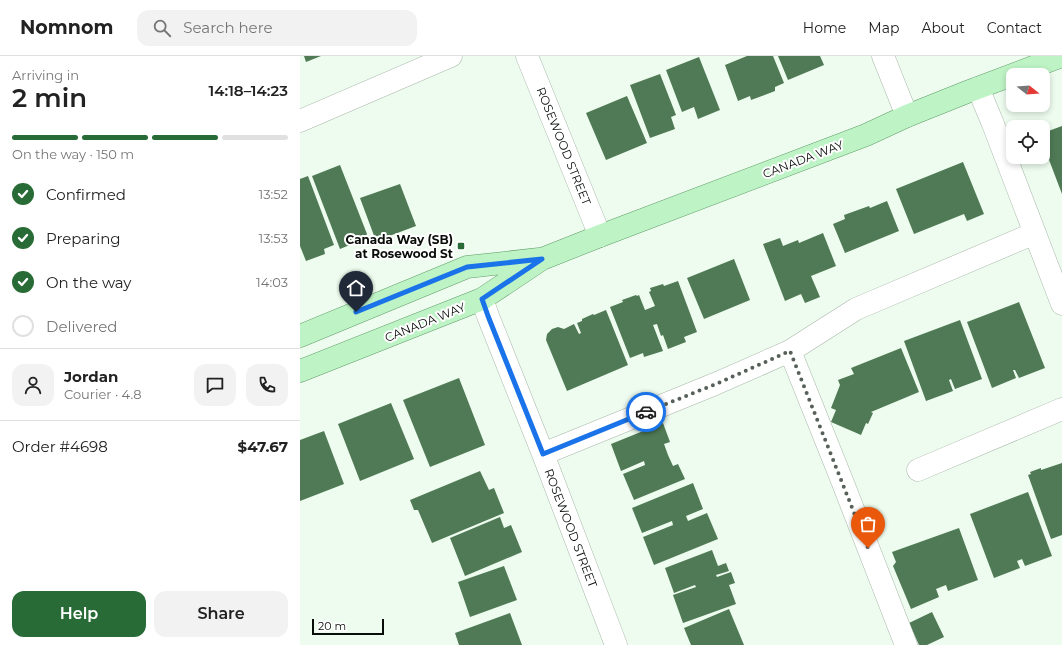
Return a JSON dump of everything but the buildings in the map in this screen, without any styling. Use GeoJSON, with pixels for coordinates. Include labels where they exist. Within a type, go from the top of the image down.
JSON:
{"type":"FeatureCollection","features":[{"type":"Feature","properties":{"kind":"main road","name":"CANADA WAY"},"geometry":{"type":"LineString","coordinates":[[300,371],[482,299],[542,259],[866,135],[907,116],[1062,56]]}},
{"type":"Feature","properties":{"kind":"main road","name":"CANADA WAY"},"geometry":{"type":"LineString","coordinates":[[300,336],[467,267],[542,259]]}},
{"type":"Feature","properties":{"kind":"street"},"geometry":{"type":"LineString","coordinates":[[300,121],[451,56]]}},
{"type":"Feature","properties":{"kind":"street","name":"ROSEWOOD STREET"},"geometry":{"type":"LineString","coordinates":[[527,56],[600,236]]}},
{"type":"Feature","properties":{"kind":"street"},"geometry":{"type":"LineString","coordinates":[[883,56],[907,116]]}},
{"type":"Feature","properties":{"kind":"street"},"geometry":{"type":"LineString","coordinates":[[978,88],[1035,233],[1057,274],[1062,304]]}},
{"type":"Feature","properties":{"kind":"street"},"geometry":{"type":"LineString","coordinates":[[543,454],[716,384],[790,351],[856,309],[1035,233]]}},
{"type":"Feature","properties":{"kind":"street","name":"ROSEWOOD STREET"},"geometry":{"type":"LineString","coordinates":[[482,299],[616,645]]}},
{"type":"Feature","properties":{"kind":"street"},"geometry":{"type":"LineString","coordinates":[[790,351],[906,645]]}},
{"type":"Feature","properties":{"kind":"street"},"geometry":{"type":"LineString","coordinates":[[918,470],[1062,409]]}},
{"type":"Feature","properties":{"kind":"way so far"},"geometry":{"type":"LineString","coordinates":[[646,412],[716,384],[790,351],[868,548]]}},
{"type":"Feature","properties":{"kind":"place","name":"Canada Way (SB) at Rosewood St"},"geometry":{"type":"Point","coordinates":[461,246]}},
{"type":"Feature","properties":{"kind":"route"},"geometry":{"type":"LineString","coordinates":[[356,312],[467,267],[542,259],[482,299],[543,454],[646,412]]}}]}
